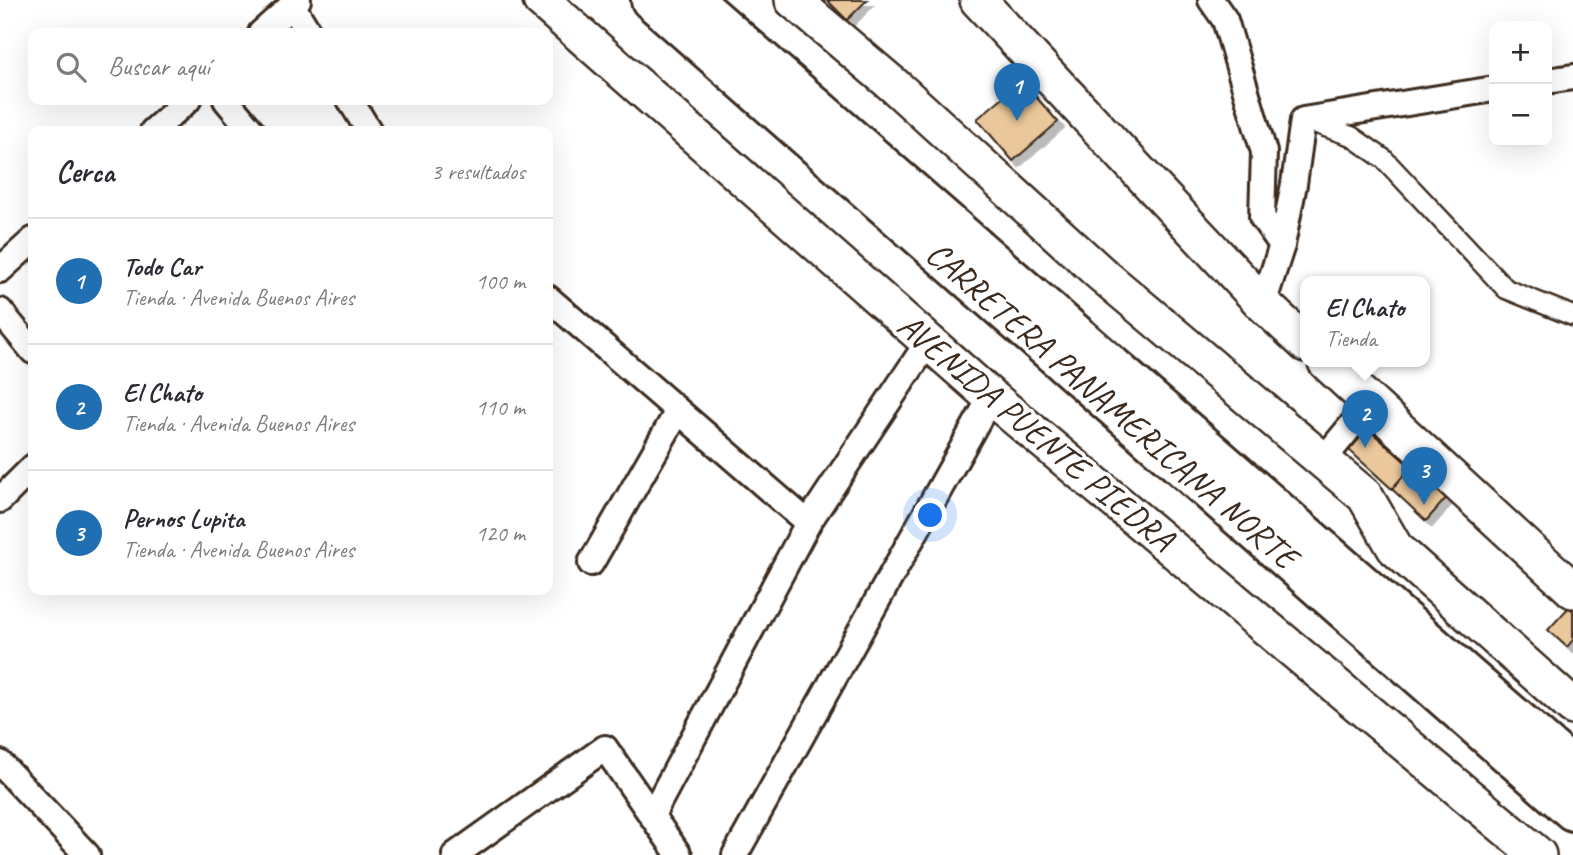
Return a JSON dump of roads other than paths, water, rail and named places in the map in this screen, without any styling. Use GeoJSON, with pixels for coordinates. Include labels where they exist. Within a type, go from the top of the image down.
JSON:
{"type":"FeatureCollection","features":[{"type":"Feature","properties":{"kind":"highway","name":"CARRETERA PANAMERICANA NORTE"},"geometry":{"type":"LineString","coordinates":[[651,0],[1573,811]]}},
{"type":"Feature","properties":{"kind":"highway","name":"CARRETERA PANAMERICANA NORTE"},"geometry":{"type":"LineString","coordinates":[[693,0],[1573,768]]}},
{"type":"Feature","properties":{"kind":"main road","name":"AVENIDA PUENTE PIEDRA"},"geometry":{"type":"LineString","coordinates":[[541,0],[991,397],[1538,855]]}},
{"type":"Feature","properties":{"kind":"main road"},"geometry":{"type":"LineString","coordinates":[[793,0],[897,88],[1099,272],[1365,496],[1395,548],[1573,707]]}},
{"type":"Feature","properties":{"kind":"main road"},"geometry":{"type":"LineString","coordinates":[[978,0],[1263,304],[1300,338]]}},
{"type":"Feature","properties":{"kind":"main road"},"geometry":{"type":"LineString","coordinates":[[1331,367],[1573,590]]}},
{"type":"Feature","properties":{"kind":"street"},"geometry":{"type":"LineString","coordinates":[[1211,0],[1225,20],[1264,152],[1262,217],[1282,246]]}},
{"type":"Feature","properties":{"kind":"street"},"geometry":{"type":"LineString","coordinates":[[267,28],[295,3],[307,28]]}},
{"type":"Feature","properties":{"kind":"street"},"geometry":{"type":"LineString","coordinates":[[1552,80],[1573,77]]}},
{"type":"Feature","properties":{"kind":"street"},"geometry":{"type":"LineString","coordinates":[[1303,120],[1489,90]]}},
{"type":"Feature","properties":{"kind":"street"},"geometry":{"type":"LineString","coordinates":[[159,126],[182,105]]}},
{"type":"Feature","properties":{"kind":"street"},"geometry":{"type":"LineString","coordinates":[[230,105],[248,126]]}},
{"type":"Feature","properties":{"kind":"street"},"geometry":{"type":"LineString","coordinates":[[353,105],[366,126]]}},
{"type":"Feature","properties":{"kind":"street"},"geometry":{"type":"LineString","coordinates":[[1263,304],[1282,246],[1303,120]]}},
{"type":"Feature","properties":{"kind":"street"},"geometry":{"type":"LineString","coordinates":[[1303,120],[1351,136],[1384,159],[1506,289],[1573,316]]}},
{"type":"Feature","properties":{"kind":"street"},"geometry":{"type":"LineString","coordinates":[[0,270],[28,245]]}},
{"type":"Feature","properties":{"kind":"street"},"geometry":{"type":"LineString","coordinates":[[553,302],[808,523]]}},
{"type":"Feature","properties":{"kind":"street"},"geometry":{"type":"LineString","coordinates":[[0,311],[28,345]]}},
{"type":"Feature","properties":{"kind":"street"},"geometry":{"type":"LineString","coordinates":[[652,815],[808,523],[928,342]]}},
{"type":"Feature","properties":{"kind":"street"},"geometry":{"type":"LineString","coordinates":[[735,855],[991,397]]}},
{"type":"Feature","properties":{"kind":"street"},"geometry":{"type":"LineString","coordinates":[[1323,460],[1370,403]]}},
{"type":"Feature","properties":{"kind":"street"},"geometry":{"type":"LineString","coordinates":[[591,563],[678,411]]}},
{"type":"Feature","properties":{"kind":"street"},"geometry":{"type":"LineString","coordinates":[[0,500],[28,472]]}},
{"type":"Feature","properties":{"kind":"street"},"geometry":{"type":"LineString","coordinates":[[455,855],[606,748],[680,855]]}},
{"type":"Feature","properties":{"kind":"street"},"geometry":{"type":"LineString","coordinates":[[0,763],[87,855]]}},
{"type":"Feature","properties":{"kind":"place","name":"Todo Car"},"geometry":{"type":"Point","coordinates":[1017,121]}},
{"type":"Feature","properties":{"kind":"place","name":"El Chato"},"geometry":{"type":"Point","coordinates":[1365,448]}},
{"type":"Feature","properties":{"kind":"place","name":"Pernos Lupita"},"geometry":{"type":"Point","coordinates":[1424,505]}}]}
